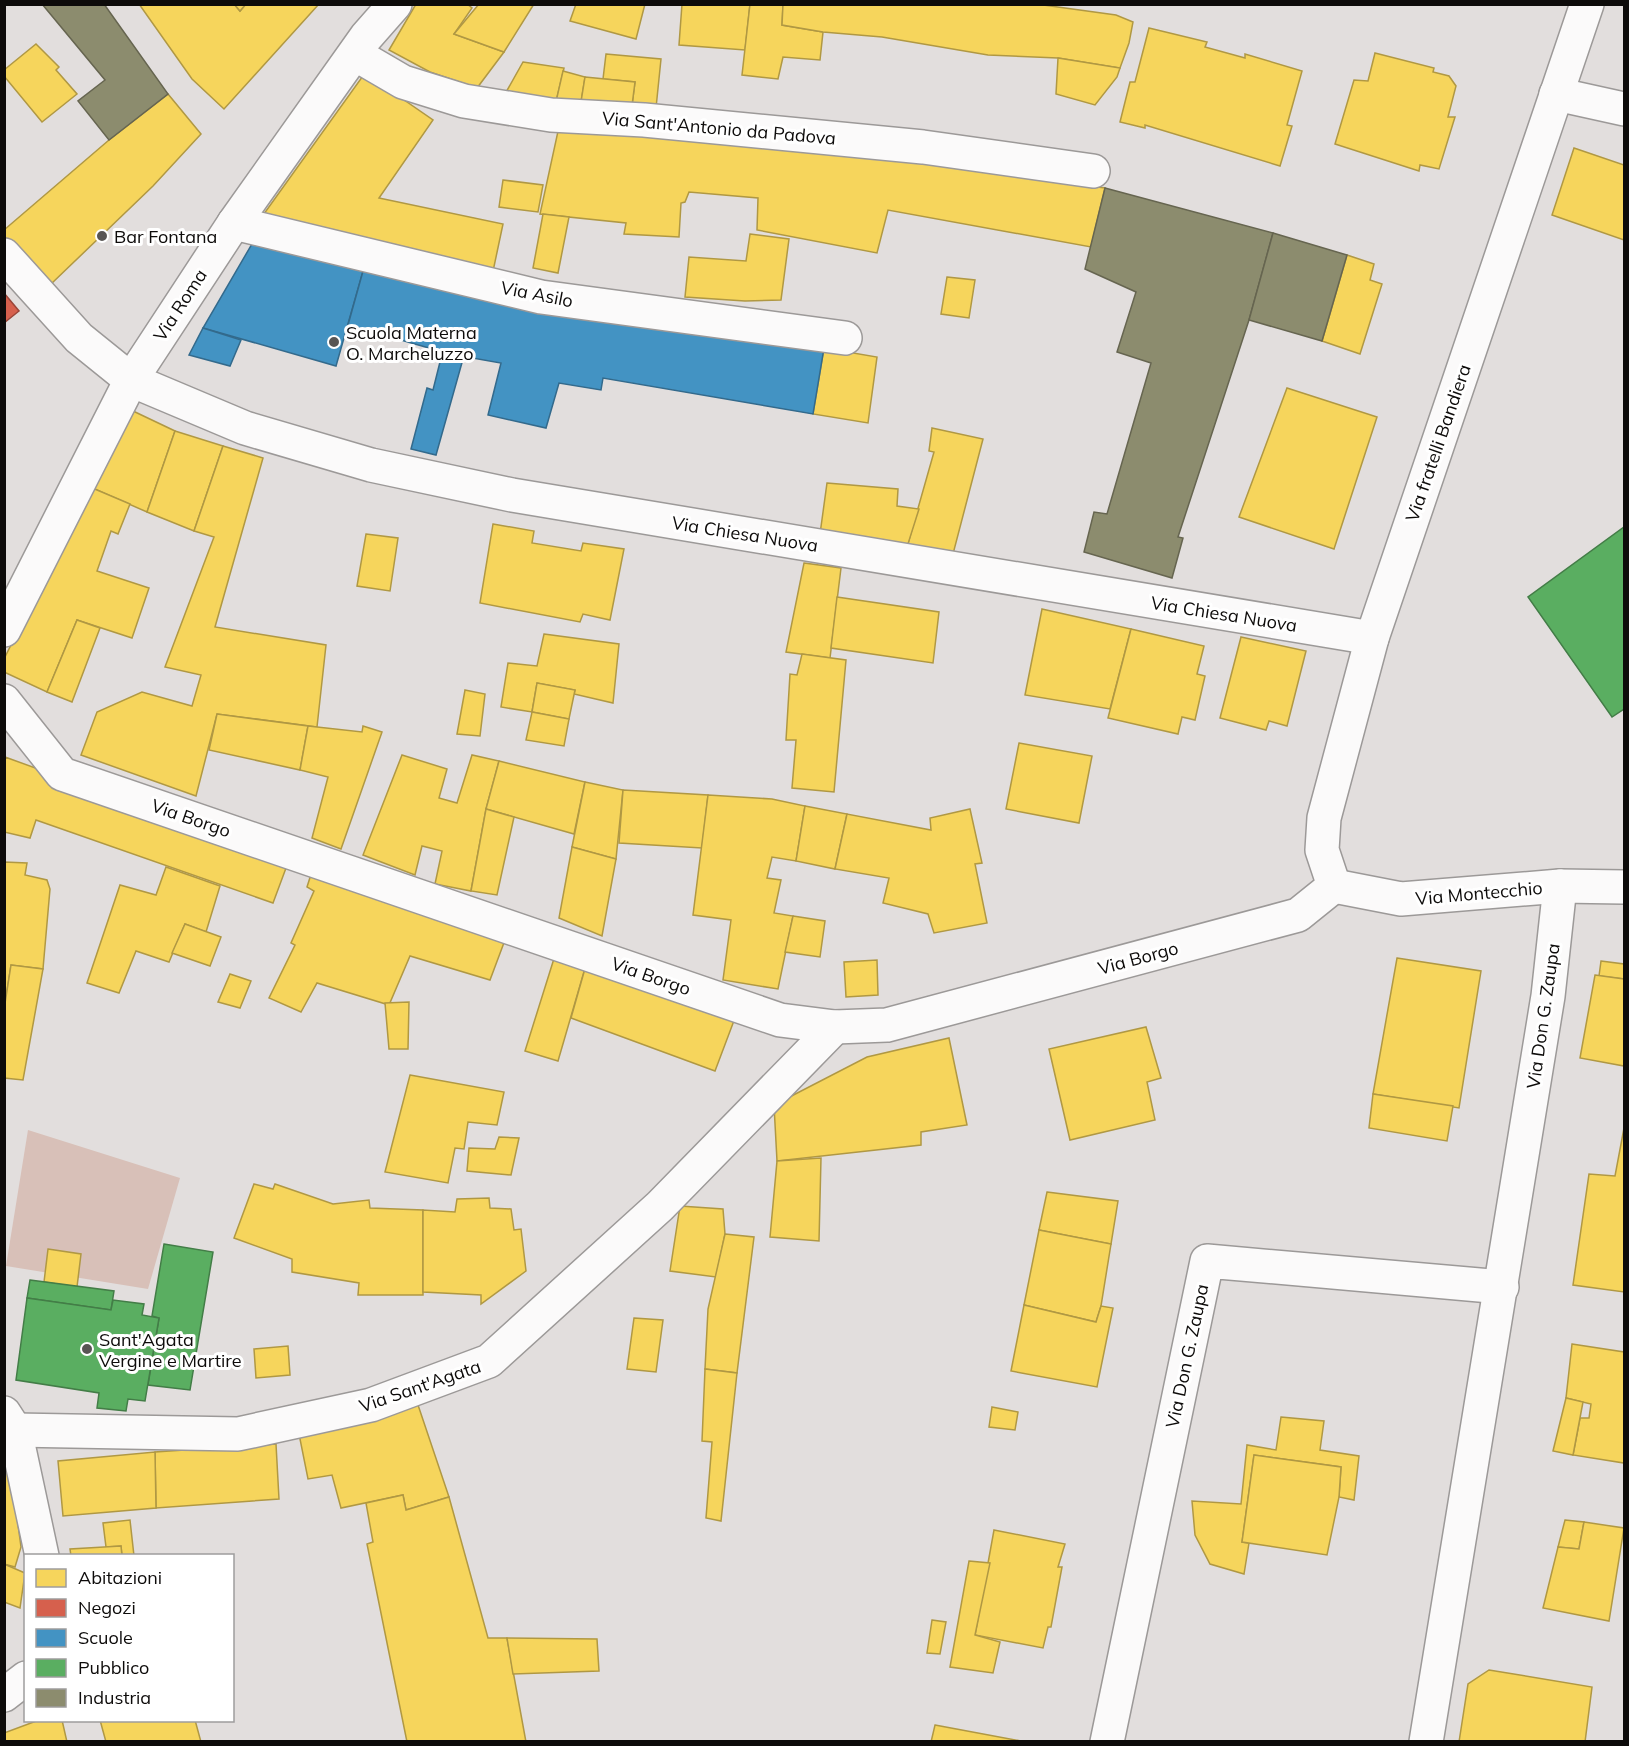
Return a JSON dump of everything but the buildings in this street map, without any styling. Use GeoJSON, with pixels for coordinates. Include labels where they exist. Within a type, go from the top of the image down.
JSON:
{"type":"FeatureCollection","features":[{"type":"Feature","properties":{"kind":"street","name":"Via Roma"},"geometry":{"type":"LineString","coordinates":[[4,630],[131,380],[234,223],[355,54],[395,4]]}},
{"type":"Feature","properties":{"kind":"street","name":"Via fratelli Bandiera"},"geometry":{"type":"LineString","coordinates":[[1334,886],[1322,850],[1324,818],[1372,638],[1587,4]]}},
{"type":"Feature","properties":{"kind":"street","name":"Via Sant'Antonio da Padova"},"geometry":{"type":"LineString","coordinates":[[355,54],[403,82],[464,101],[550,115],[644,120],[900,145],[1093,171]]}},
{"type":"Feature","properties":{"kind":"street"},"geometry":{"type":"LineString","coordinates":[[1556,94],[1624,109]]}},
{"type":"Feature","properties":{"kind":"street","name":"Via Asilo"},"geometry":{"type":"LineString","coordinates":[[234,223],[541,297],[845,338]]}},
{"type":"Feature","properties":{"kind":"street","name":"Via Chiesa Nuova"},"geometry":{"type":"LineString","coordinates":[[4,255],[79,338],[131,380],[245,429],[371,465],[512,495],[1372,638]]}},
{"type":"Feature","properties":{"kind":"street","name":"Via Borgo"},"geometry":{"type":"LineString","coordinates":[[4,701],[62,774],[780,1020],[835,1027],[887,1025],[1298,915],[1334,886]]}},
{"type":"Feature","properties":{"kind":"street","name":"Via Montecchio"},"geometry":{"type":"LineString","coordinates":[[1334,886],[1401,899],[1560,886],[1624,886]]}},
{"type":"Feature","properties":{"kind":"street","name":"Via Don G. Zaupa"},"geometry":{"type":"LineString","coordinates":[[1426,1742],[1548,996],[1560,886]]}},
{"type":"Feature","properties":{"kind":"street","name":"Via Sant'Agata"},"geometry":{"type":"LineString","coordinates":[[10,1422],[238,1434],[371,1405],[489,1361],[660,1206],[835,1027]]}},
{"type":"Feature","properties":{"kind":"street","name":"Via Don G. Zaupa"},"geometry":{"type":"LineString","coordinates":[[1107,1742],[1207,1261],[1502,1287]]}},
{"type":"Feature","properties":{"kind":"street"},"geometry":{"type":"LineString","coordinates":[[10,1422],[42,1554]]}},
{"type":"Feature","properties":{"kind":"street"},"geometry":{"type":"LineString","coordinates":[[4,1695],[24,1680]]}},
{"type":"Feature","properties":{"kind":"shaded area"},"geometry":{"type":"Polygon","coordinates":[[[28,1130],[180,1178],[148,1289],[6,1266],[28,1130]]]}},
{"type":"Feature","properties":{"kind":"place","name":"Bar Fontana"},"geometry":{"type":"Point","coordinates":[102,236]}},
{"type":"Feature","properties":{"kind":"place","name":"Scuola Materna O. Marcheluzzo"},"geometry":{"type":"Point","coordinates":[334,342]}},
{"type":"Feature","properties":{"kind":"place","name":"Sant'Agata Vergine e Martire"},"geometry":{"type":"Point","coordinates":[87,1349]}}]}
